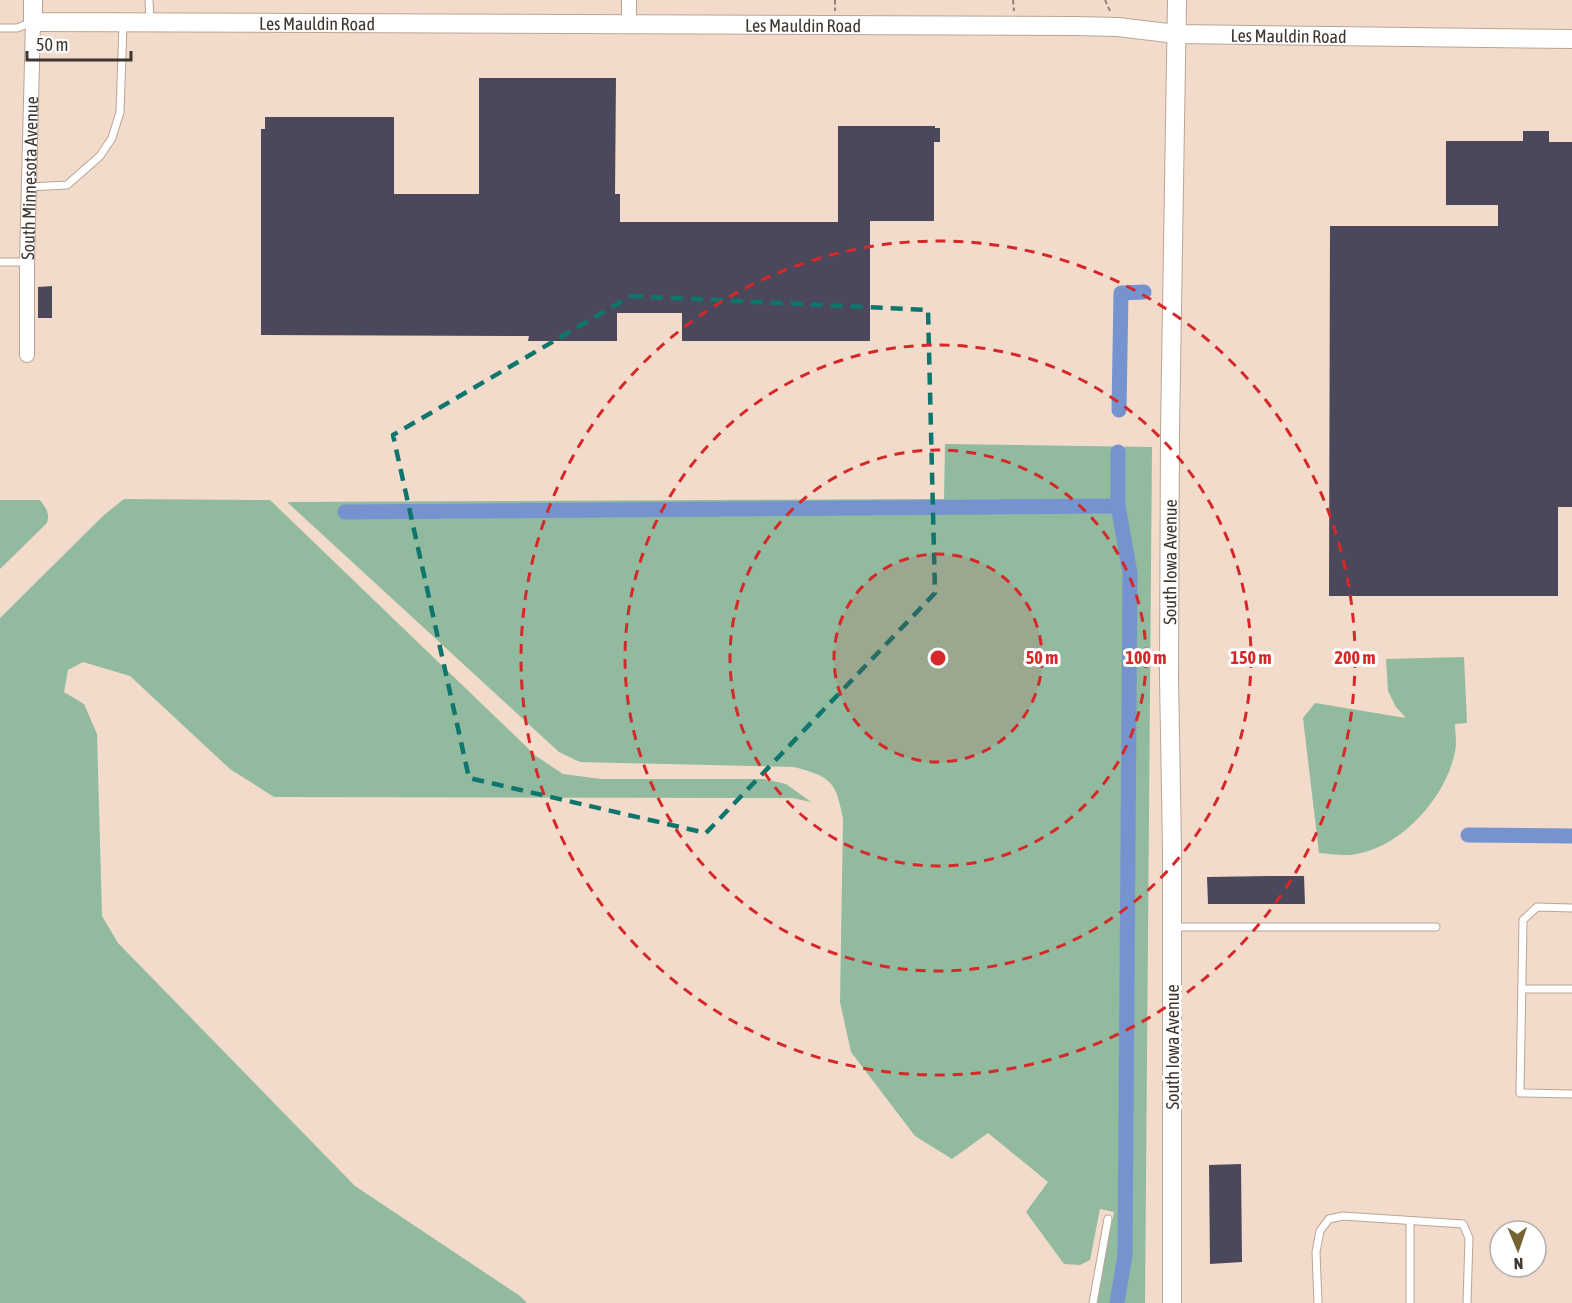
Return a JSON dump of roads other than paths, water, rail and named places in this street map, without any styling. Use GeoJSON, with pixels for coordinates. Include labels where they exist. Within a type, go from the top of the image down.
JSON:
{"type":"FeatureCollection","features":[{"type":"Feature","properties":{"kind":"street","name":"South Minnesota Avenue"},"geometry":{"type":"LineString","coordinates":[[27,355],[33,0]]}},
{"type":"Feature","properties":{"kind":"street"},"geometry":{"type":"LineString","coordinates":[[629,0],[629,25]]}},
{"type":"Feature","properties":{"kind":"street","name":"South Iowa Avenue"},"geometry":{"type":"LineString","coordinates":[[1172,1303],[1172,927],[1169,678],[1170,432],[1177,0]]}},
{"type":"Feature","properties":{"kind":"street","name":"Les Mauldin Road"},"geometry":{"type":"LineString","coordinates":[[33,22],[1075,26],[1118,27],[1176,34],[1572,39]]}},
{"type":"Feature","properties":{"kind":"lane"},"geometry":{"type":"LineString","coordinates":[[149,0],[150,22]]}},
{"type":"Feature","properties":{"kind":"lane"},"geometry":{"type":"LineString","coordinates":[[0,28],[17,28],[33,22]]}},
{"type":"Feature","properties":{"kind":"lane"},"geometry":{"type":"LineString","coordinates":[[29,187],[68,185],[100,156],[112,138],[120,112],[123,22]]}},
{"type":"Feature","properties":{"kind":"lane"},"geometry":{"type":"LineString","coordinates":[[0,262],[27,262]]}},
{"type":"Feature","properties":{"kind":"lane"},"geometry":{"type":"LineString","coordinates":[[1572,908],[1537,907],[1523,920],[1520,1093],[1572,1094]]}},
{"type":"Feature","properties":{"kind":"lane"},"geometry":{"type":"LineString","coordinates":[[1172,927],[1436,927]]}},
{"type":"Feature","properties":{"kind":"lane"},"geometry":{"type":"LineString","coordinates":[[1522,989],[1572,989]]}},
{"type":"Feature","properties":{"kind":"lane"},"geometry":{"type":"LineString","coordinates":[[1318,1303],[1316,1252],[1320,1231],[1329,1219],[1343,1216],[1463,1224],[1469,1238],[1467,1303]]}},
{"type":"Feature","properties":{"kind":"lane"},"geometry":{"type":"LineString","coordinates":[[1093,1303],[1108,1219]]}},
{"type":"Feature","properties":{"kind":"lane"},"geometry":{"type":"LineString","coordinates":[[1410,1221],[1410,1303]]}},
{"type":"Feature","properties":{"kind":"waterway"},"geometry":{"type":"LineString","coordinates":[[1119,410],[1121,293],[1144,292]]}},
{"type":"Feature","properties":{"kind":"waterway"},"geometry":{"type":"LineString","coordinates":[[1117,1303],[1125,1255],[1130,573],[1118,506],[1118,452]]}},
{"type":"Feature","properties":{"kind":"waterway"},"geometry":{"type":"LineString","coordinates":[[345,512],[1118,506]]}},
{"type":"Feature","properties":{"kind":"waterway"},"geometry":{"type":"LineString","coordinates":[[1468,835],[1572,836]]}}]}
